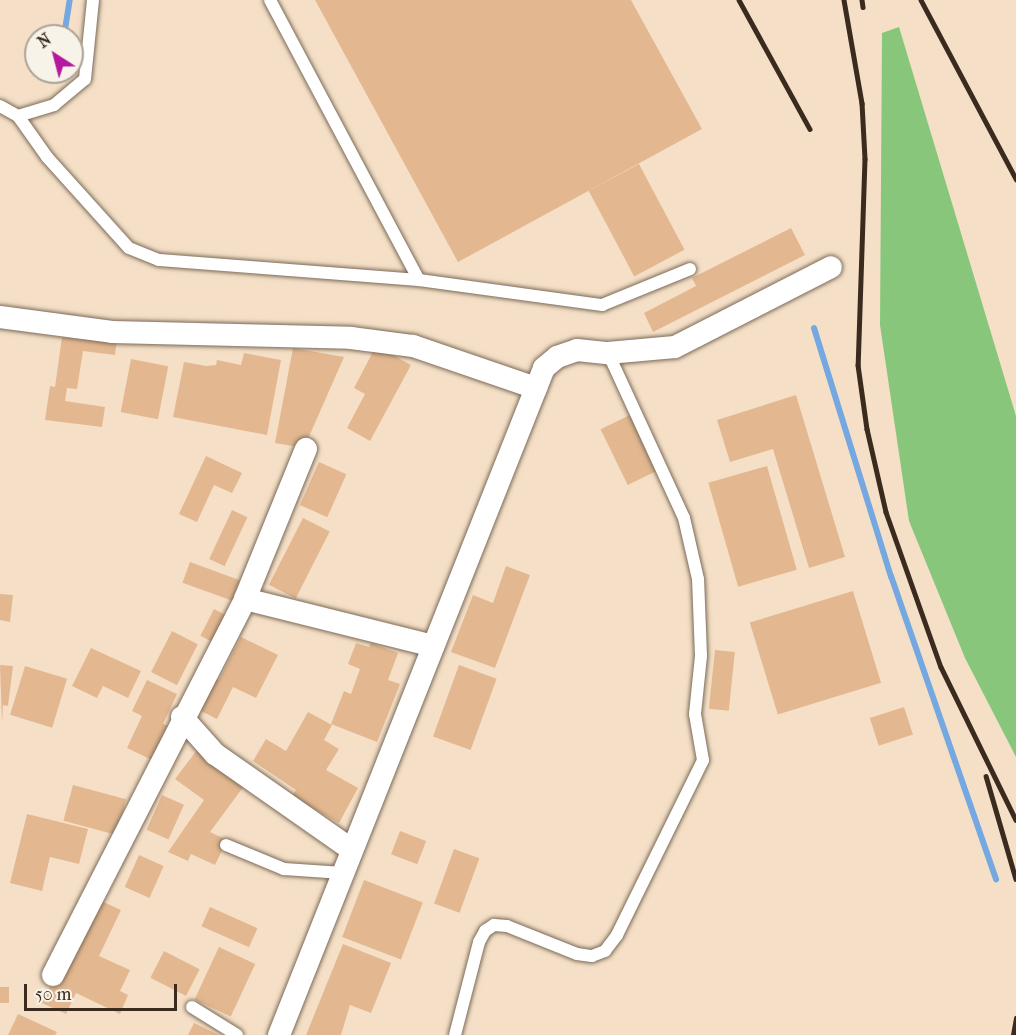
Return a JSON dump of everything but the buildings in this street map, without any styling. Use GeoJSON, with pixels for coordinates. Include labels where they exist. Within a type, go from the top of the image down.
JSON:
{"type":"FeatureCollection","features":[{"type":"Feature","properties":{"kind":"street"},"geometry":{"type":"LineString","coordinates":[[279,1035],[544,368],[557,357],[577,350],[608,353],[675,347],[831,267]]}},
{"type":"Feature","properties":{"kind":"street"},"geometry":{"type":"LineString","coordinates":[[0,317],[112,332],[351,338],[413,346],[536,388]]}},
{"type":"Feature","properties":{"kind":"street"},"geometry":{"type":"LineString","coordinates":[[53,975],[182,717],[246,599],[306,449]]}},
{"type":"Feature","properties":{"kind":"street"},"geometry":{"type":"LineString","coordinates":[[246,599],[433,646]]}},
{"type":"Feature","properties":{"kind":"street"},"geometry":{"type":"LineString","coordinates":[[182,717],[216,754],[352,850]]}},
{"type":"Feature","properties":{"kind":"lane"},"geometry":{"type":"LineString","coordinates":[[18,116],[54,105],[85,80],[93,0]]}},
{"type":"Feature","properties":{"kind":"lane"},"geometry":{"type":"LineString","coordinates":[[270,0],[419,280]]}},
{"type":"Feature","properties":{"kind":"lane"},"geometry":{"type":"LineString","coordinates":[[0,106],[18,116],[47,157],[129,248],[159,260],[419,280],[602,305],[690,269]]}},
{"type":"Feature","properties":{"kind":"lane"},"geometry":{"type":"LineString","coordinates":[[455,1035],[480,942],[485,931],[494,925],[507,926],[577,954],[592,956],[604,951],[617,935],[703,760],[695,714],[701,656],[698,579],[687,528],[608,353]]}},
{"type":"Feature","properties":{"kind":"lane"},"geometry":{"type":"LineString","coordinates":[[226,845],[284,869],[343,873]]}},
{"type":"Feature","properties":{"kind":"lane"},"geometry":{"type":"LineString","coordinates":[[192,1007],[237,1035]]}},
{"type":"Feature","properties":{"kind":"green space"},"geometry":{"type":"Polygon","coordinates":[[[899,27],[1016,416],[1016,757],[965,658],[909,521],[880,325],[882,33],[899,27]]]}},
{"type":"Feature","properties":{"kind":"waterway"},"geometry":{"type":"LineString","coordinates":[[66,24],[70,0]]}},
{"type":"Feature","properties":{"kind":"waterway"},"geometry":{"type":"LineString","coordinates":[[814,328],[891,576],[996,879]]}},
{"type":"Feature","properties":{"kind":"railway"},"geometry":{"type":"LineString","coordinates":[[739,0],[810,129]]}},
{"type":"Feature","properties":{"kind":"railway"},"geometry":{"type":"LineString","coordinates":[[844,0],[862,103],[865,159],[858,365],[867,429],[886,512],[941,667],[1016,820]]}},
{"type":"Feature","properties":{"kind":"railway"},"geometry":{"type":"LineString","coordinates":[[862,0],[863,7]]}},
{"type":"Feature","properties":{"kind":"railway"},"geometry":{"type":"LineString","coordinates":[[921,0],[1016,179]]}},
{"type":"Feature","properties":{"kind":"railway"},"geometry":{"type":"LineString","coordinates":[[986,776],[1016,879]]}},
{"type":"Feature","properties":{"kind":"railway"},"geometry":{"type":"LineString","coordinates":[[1013,1035],[1016,1018]]}}]}
